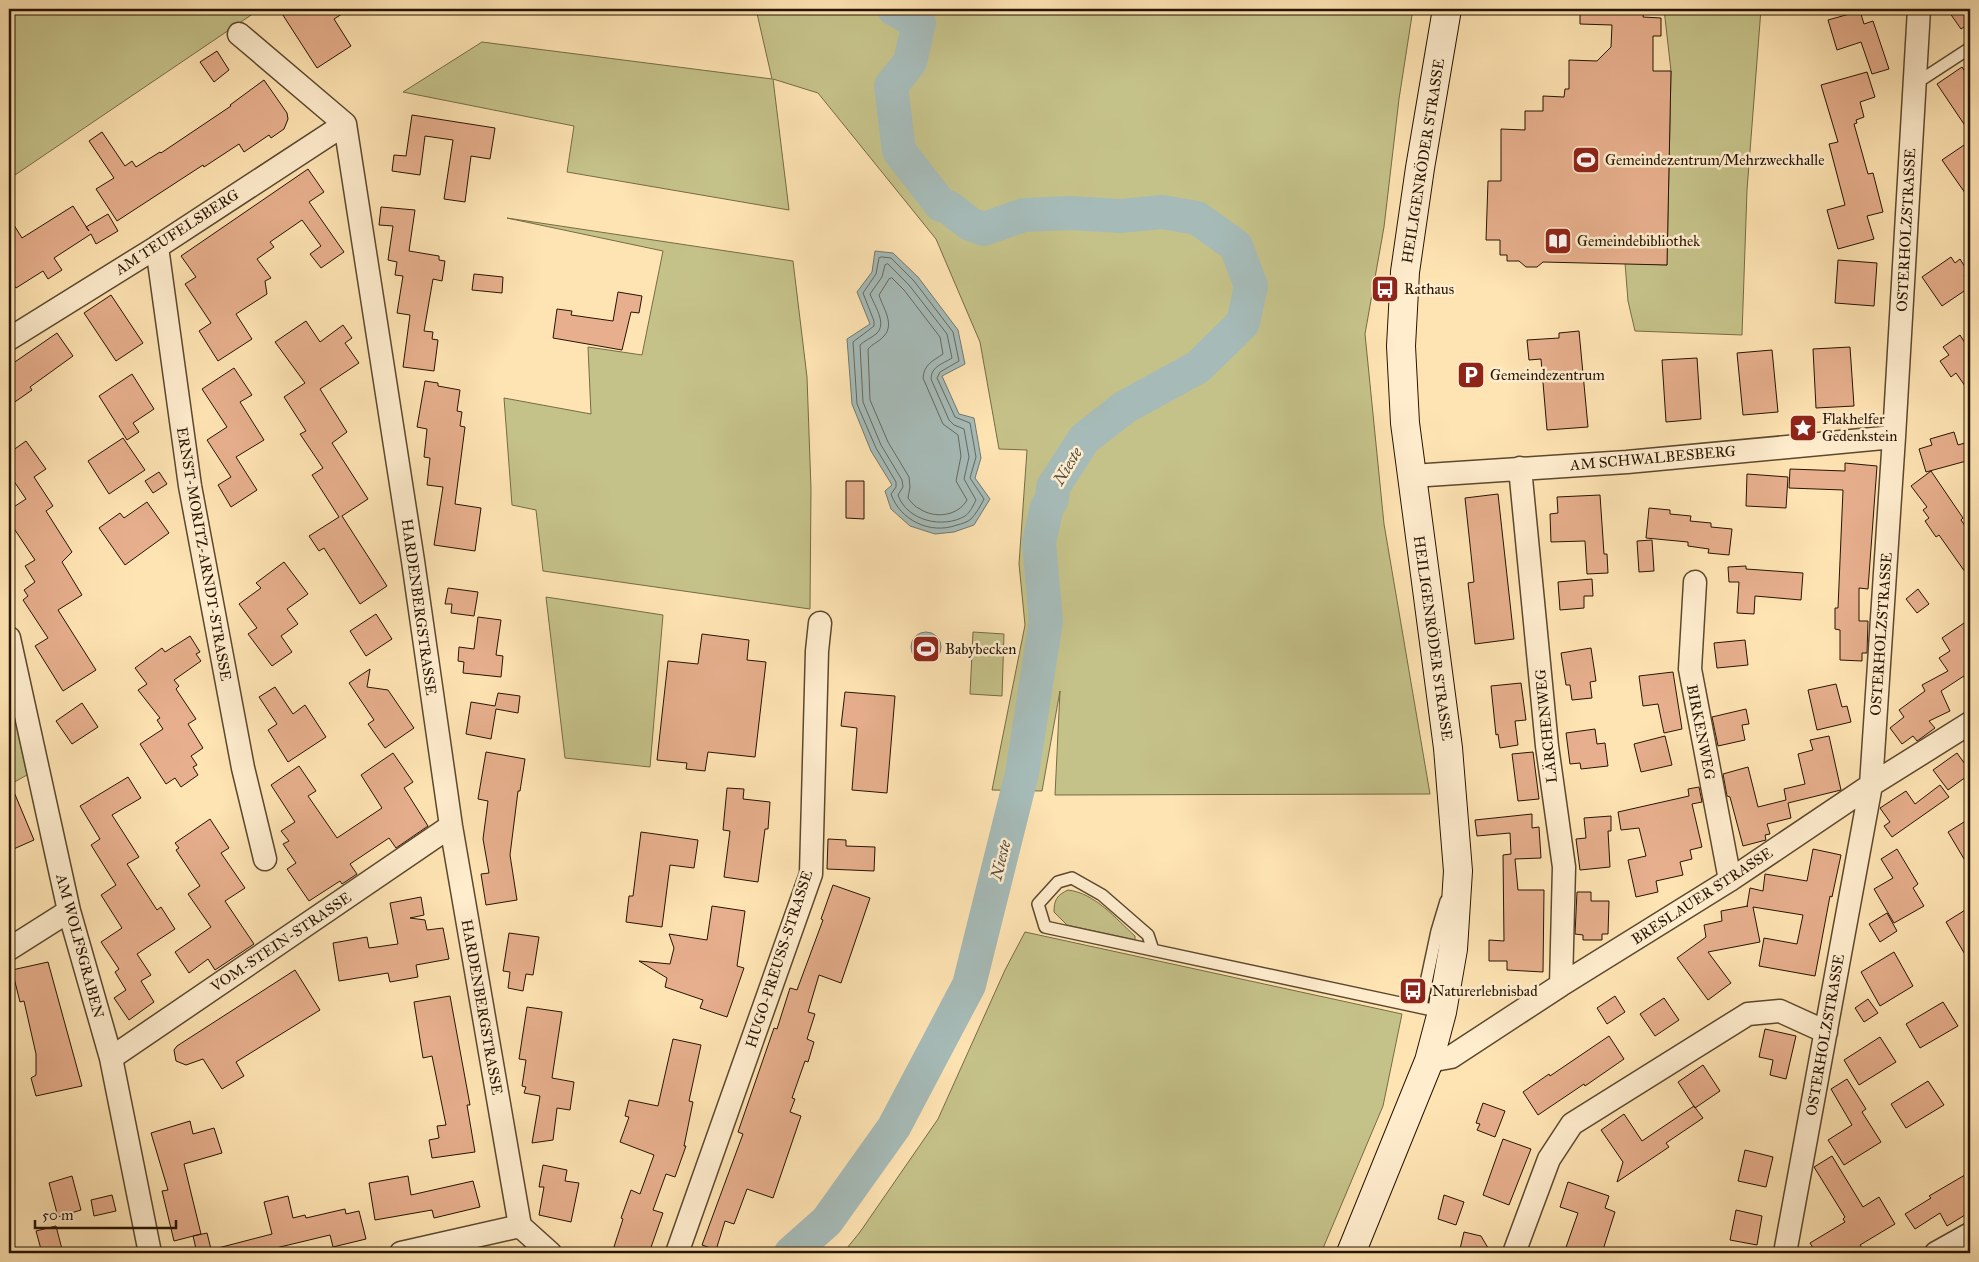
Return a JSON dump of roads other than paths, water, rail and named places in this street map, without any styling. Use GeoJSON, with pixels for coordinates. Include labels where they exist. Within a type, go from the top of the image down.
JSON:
{"type":"FeatureCollection","features":[{"type":"Feature","properties":{"kind":"street","name":"HEILIGENRÖDER STRASSE"},"geometry":{"type":"LineString","coordinates":[[1352,1253],[1430,1061],[1431,1009],[1452,949],[1458,872],[1448,748],[1405,423],[1401,346],[1404,280],[1420,168],[1447,9]]}},
{"type":"Feature","properties":{"kind":"street","name":"OSTERHOLZSTRASSE"},"geometry":{"type":"LineString","coordinates":[[1785,1253],[1871,785],[1919,9]]}},
{"type":"Feature","properties":{"kind":"street"},"geometry":{"type":"LineString","coordinates":[[239,34],[345,124]]}},
{"type":"Feature","properties":{"kind":"street","name":"AM TEUFELSBERG"},"geometry":{"type":"LineString","coordinates":[[9,339],[157,247],[345,124]]}},
{"type":"Feature","properties":{"kind":"street","name":"HARDENBERGSTRASSE"},"geometry":{"type":"LineString","coordinates":[[345,124],[413,561],[451,826],[520,1226]]}},
{"type":"Feature","properties":{"kind":"street","name":"ERNST-MORITZ-ARNDT-STRASSE"},"geometry":{"type":"LineString","coordinates":[[157,247],[190,486],[243,768],[265,859]]}},
{"type":"Feature","properties":{"kind":"street","name":"AM SCHWALBESBERG"},"geometry":{"type":"LineString","coordinates":[[1412,476],[1627,462],[1894,437]]}},
{"type":"Feature","properties":{"kind":"street","name":"LÄRCHENWEG"},"geometry":{"type":"LineString","coordinates":[[1520,468],[1547,746],[1564,868],[1561,985]]}},
{"type":"Feature","properties":{"kind":"street","name":"BIRKENWEG"},"geometry":{"type":"LineString","coordinates":[[1695,582],[1690,670],[1730,880]]}},
{"type":"Feature","properties":{"kind":"street","name":"HUGO-PREUSS-STRASSE"},"geometry":{"type":"LineString","coordinates":[[676,1253],[811,874],[820,622]]}},
{"type":"Feature","properties":{"kind":"street","name":"AM WOLFSGRABEN"},"geometry":{"type":"LineString","coordinates":[[9,638],[68,911],[111,1058],[150,1253]]}},
{"type":"Feature","properties":{"kind":"street","name":"BRESLAUER STRASSE"},"geometry":{"type":"LineString","coordinates":[[1430,1061],[1450,1057],[1561,985],[1730,880],[1871,785],[1970,723]]}},
{"type":"Feature","properties":{"kind":"street","name":"VOM-STEIN-STRASSE"},"geometry":{"type":"LineString","coordinates":[[111,1058],[451,826]]}},
{"type":"Feature","properties":{"kind":"street"},"geometry":{"type":"LineString","coordinates":[[9,949],[68,911]]}},
{"type":"Feature","properties":{"kind":"street"},"geometry":{"type":"LineString","coordinates":[[1514,1253],[1549,1159],[1572,1124],[1748,1014],[1780,1011],[1826,1032]]}},
{"type":"Feature","properties":{"kind":"street"},"geometry":{"type":"LineString","coordinates":[[401,1253],[520,1226],[550,1253]]}},
{"type":"Feature","properties":{"kind":"street"},"geometry":{"type":"LineString","coordinates":[[1936,1253],[1970,1234]]}},
{"type":"Feature","properties":{"kind":"lane"},"geometry":{"type":"LineString","coordinates":[[1914,78],[1924,78],[1970,48]]}},
{"type":"Feature","properties":{"kind":"lane"},"geometry":{"type":"LineString","coordinates":[[1153,950],[1148,935],[1102,895],[1072,878],[1058,882],[1038,904],[1045,927],[1153,950],[1431,1009]]}},
{"type":"Feature","properties":{"kind":"water"},"geometry":{"type":"Polygon","coordinates":[[[875,251],[893,253],[918,277],[958,330],[965,364],[942,376],[959,414],[974,418],[981,458],[975,478],[990,499],[974,525],[954,532],[935,534],[910,526],[891,509],[885,491],[892,485],[871,451],[852,404],[847,339],[870,324],[857,292],[872,272],[875,251]]]}},
{"type":"Feature","properties":{"kind":"water","name":"Babybecken"},"geometry":{"type":"Polygon","coordinates":[[[926,632],[937,636],[941,647],[937,658],[926,662],[915,658],[911,647],[915,636],[926,632]]]}},
{"type":"Feature","properties":{"kind":"waterway","name":"Nieste"},"geometry":{"type":"LineString","coordinates":[[791,1253],[827,1221],[894,1127],[969,985],[1022,773],[1046,621],[1039,542],[1047,507],[1052,499],[1053,487],[1084,439],[1125,407],[1198,367],[1243,323],[1251,286],[1236,246],[1197,218],[1163,212],[1120,216],[1070,213],[1024,215],[984,229],[970,224],[948,207],[941,205],[899,151],[891,86],[910,62],[919,23],[894,9]]}},
{"type":"Feature","properties":{"kind":"place","name":"Gemeindezentrum/Mehrzweckhalle"},"geometry":{"type":"Point","coordinates":[1586,160]}},
{"type":"Feature","properties":{"kind":"place","name":"Gemeindebibliothek"},"geometry":{"type":"Point","coordinates":[1558,241]}},
{"type":"Feature","properties":{"kind":"place","name":"Rathaus"},"geometry":{"type":"Point","coordinates":[1385,289]}},
{"type":"Feature","properties":{"kind":"place","name":"Gemeindezentrum"},"geometry":{"type":"Point","coordinates":[1471,375]}},
{"type":"Feature","properties":{"kind":"place","name":"Flakhelfer Gedenkstein"},"geometry":{"type":"Point","coordinates":[1803,428]}},
{"type":"Feature","properties":{"kind":"place","name":"Babybecken"},"geometry":{"type":"Point","coordinates":[926,649]}},
{"type":"Feature","properties":{"kind":"place","name":"Naturerlebnisbad"},"geometry":{"type":"Point","coordinates":[1413,991]}}]}
